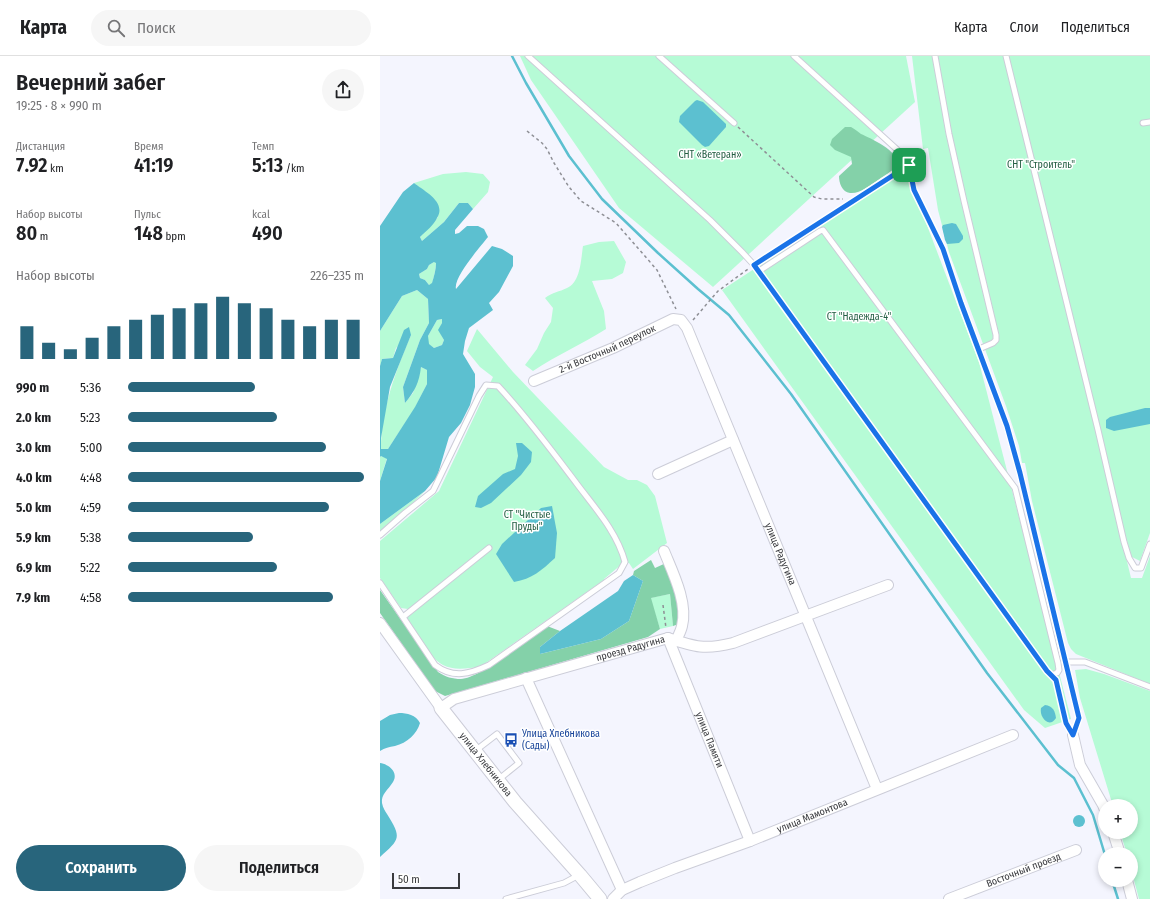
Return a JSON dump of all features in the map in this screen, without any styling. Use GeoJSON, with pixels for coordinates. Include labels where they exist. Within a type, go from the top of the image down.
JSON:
{"type":"FeatureCollection","features":[{"type":"Feature","properties":{"kind":"street","name":"2-й Восточный переулок"},"geometry":{"type":"LineString","coordinates":[[534,381],[613,348],[673,319],[684,324]]}},
{"type":"Feature","properties":{"kind":"street","name":"улица Радугина"},"geometry":{"type":"LineString","coordinates":[[684,324],[877,789]]}},
{"type":"Feature","properties":{"kind":"street"},"geometry":{"type":"LineString","coordinates":[[658,474],[733,440]]}},
{"type":"Feature","properties":{"kind":"street"},"geometry":{"type":"LineString","coordinates":[[664,552],[676,580],[681,597],[683,616],[682,626],[672,639]]}},
{"type":"Feature","properties":{"kind":"street","name":"проезд Радугина"},"geometry":{"type":"LineString","coordinates":[[441,708],[454,699],[672,639],[704,647],[716,647],[805,617],[888,585]]}},
{"type":"Feature","properties":{"kind":"street","name":"улица Хлебникова"},"geometry":{"type":"LineString","coordinates":[[380,623],[474,752],[515,802],[600,899]]}},
{"type":"Feature","properties":{"kind":"street","name":"улица Памяти"},"geometry":{"type":"LineString","coordinates":[[672,639],[750,841]]}},
{"type":"Feature","properties":{"kind":"street"},"geometry":{"type":"LineString","coordinates":[[526,678],[622,890]]}},
{"type":"Feature","properties":{"kind":"street","name":"улица Мамонтова"},"geometry":{"type":"LineString","coordinates":[[613,899],[622,890],[675,868],[750,841],[1013,735]]}},
{"type":"Feature","properties":{"kind":"street"},"geometry":{"type":"LineString","coordinates":[[1073,735],[1080,765],[1100,799]]}},
{"type":"Feature","properties":{"kind":"street","name":"Восточный проезд"},"geometry":{"type":"LineString","coordinates":[[949,899],[1076,850]]}},
{"type":"Feature","properties":{"kind":"street"},"geometry":{"type":"LineString","coordinates":[[1129,887],[1132,899]]}},
{"type":"Feature","properties":{"kind":"lane"},"geometry":{"type":"LineString","coordinates":[[528,56],[710,220],[759,271],[892,458],[1051,675],[1058,686],[1066,723],[1073,735]]}},
{"type":"Feature","properties":{"kind":"lane"},"geometry":{"type":"LineString","coordinates":[[659,56],[734,123]]}},
{"type":"Feature","properties":{"kind":"lane"},"geometry":{"type":"LineString","coordinates":[[794,56],[902,154],[909,165],[914,190],[943,249],[961,303],[1007,426],[1020,473],[1079,718],[1073,735]]}},
{"type":"Feature","properties":{"kind":"lane"},"geometry":{"type":"LineString","coordinates":[[935,56],[953,154],[996,335],[996,340],[993,343],[979,349]]}},
{"type":"Feature","properties":{"kind":"lane"},"geometry":{"type":"LineString","coordinates":[[1006,56],[1124,542],[1129,558],[1135,568],[1141,568],[1150,544]]}},
{"type":"Feature","properties":{"kind":"lane"},"geometry":{"type":"LineString","coordinates":[[1143,123],[1150,122]]}},
{"type":"Feature","properties":{"kind":"lane"},"geometry":{"type":"LineString","coordinates":[[754,265],[909,165]]}},
{"type":"Feature","properties":{"kind":"lane"},"geometry":{"type":"LineString","coordinates":[[759,271],[820,230],[823,230],[1015,488],[1058,663],[1059,670],[1057,673],[1051,675]]}},
{"type":"Feature","properties":{"kind":"lane"},"geometry":{"type":"LineString","coordinates":[[380,535],[405,513],[434,491],[479,396],[486,385],[498,386],[548,446],[592,504],[622,549],[625,562],[619,573],[489,665],[465,674],[444,672],[436,665],[380,583]]}},
{"type":"Feature","properties":{"kind":"lane"},"geometry":{"type":"LineString","coordinates":[[403,617],[488,548]]}},
{"type":"Feature","properties":{"kind":"lane"},"geometry":{"type":"LineString","coordinates":[[1066,662],[1085,662],[1150,688]]}},
{"type":"Feature","properties":{"kind":"lane"},"geometry":{"type":"LineString","coordinates":[[474,752],[497,734],[519,763],[498,780]]}},
{"type":"Feature","properties":{"kind":"lane"},"geometry":{"type":"LineString","coordinates":[[506,899],[564,883],[580,875]]}},
{"type":"Feature","properties":{"kind":"path"},"geometry":{"type":"LineString","coordinates":[[734,123],[814,197],[822,199],[841,199],[860,196]]}},
{"type":"Feature","properties":{"kind":"path"},"geometry":{"type":"LineString","coordinates":[[527,132],[542,143],[547,149],[569,187],[581,201],[616,223],[657,270],[684,324],[718,291],[754,265]]}},
{"type":"Feature","properties":{"kind":"path"},"geometry":{"type":"LineString","coordinates":[[663,605],[672,639]]}},
{"type":"Feature","properties":{"kind":"green space","name":"СНТ «Ветеран»"},"geometry":{"type":"Polygon","coordinates":[[[520,56],[906,56],[915,102],[713,287],[619,208],[531,80],[520,56]]]}},
{"type":"Feature","properties":{"kind":"green space","name":"СНТ \"Строитель\""},"geometry":{"type":"Polygon","coordinates":[[[912,56],[1150,56],[1150,533],[1140,561],[1130,556],[1126,557],[1131,578],[1142,578],[1150,556],[1150,684],[1076,654],[1068,643],[1032,501],[1025,463],[1022,463],[1019,446],[1006,406],[949,252],[938,210],[928,148],[923,149],[912,56]]]}},
{"type":"Feature","properties":{"kind":"green space"},"geometry":{"type":"Polygon","coordinates":[[[845,127],[851,127],[884,146],[894,155],[897,160],[897,165],[892,171],[865,189],[854,193],[845,191],[840,184],[839,179],[839,176],[852,164],[851,157],[835,150],[830,145],[832,139],[845,127]]]}},
{"type":"Feature","properties":{"kind":"green space","name":"СТ \"Надежда-4\""},"geometry":{"type":"Polygon","coordinates":[[[906,170],[979,362],[1071,719],[1045,728],[1024,710],[722,290],[906,170]]]}},
{"type":"Feature","properties":{"kind":"green space"},"geometry":{"type":"Polygon","coordinates":[[[466,172],[483,174],[490,182],[488,192],[473,209],[468,203],[459,203],[444,222],[422,241],[420,237],[438,217],[424,191],[414,183],[443,174],[466,172]]]}},
{"type":"Feature","properties":{"kind":"green space"},"geometry":{"type":"Polygon","coordinates":[[[614,241],[626,262],[623,273],[612,279],[592,281],[604,311],[606,329],[533,371],[525,365],[537,349],[551,322],[553,308],[545,298],[567,288],[575,281],[580,269],[583,246],[599,242],[614,241]]]}},
{"type":"Feature","properties":{"kind":"green space"},"geometry":{"type":"Polygon","coordinates":[[[436,262],[435,273],[432,284],[429,285],[425,280],[420,278],[419,274],[436,262]]]}},
{"type":"Feature","properties":{"kind":"green space"},"geometry":{"type":"Polygon","coordinates":[[[417,290],[428,299],[429,323],[420,340],[403,387],[405,403],[413,393],[421,367],[427,370],[427,384],[415,408],[388,449],[381,449],[384,420],[390,390],[411,335],[396,348],[393,358],[382,359],[380,366],[380,331],[402,296],[417,290]]]}},
{"type":"Feature","properties":{"kind":"green space"},"geometry":{"type":"Polygon","coordinates":[[[442,319],[439,330],[444,340],[442,345],[434,348],[428,344],[428,336],[437,320],[442,319]]]}},
{"type":"Feature","properties":{"kind":"green space","name":"СТ \"Чистые Пруды\""},"geometry":{"type":"Polygon","coordinates":[[[477,329],[513,372],[604,467],[628,480],[637,480],[647,485],[655,496],[667,543],[633,569],[629,563],[622,564],[604,580],[480,667],[456,669],[443,665],[432,656],[407,618],[411,614],[408,609],[401,608],[380,578],[380,541],[439,491],[493,377],[480,367],[467,351],[477,329]]]}},
{"type":"Feature","properties":{"kind":"green space"},"geometry":{"type":"Polygon","coordinates":[[[380,457],[387,458],[380,481],[380,457]]]}},
{"type":"Feature","properties":{"kind":"green space"},"geometry":{"type":"Polygon","coordinates":[[[425,491],[409,507],[380,531],[380,524],[425,491]]]}},
{"type":"Feature","properties":{"kind":"green space"},"geometry":{"type":"Polygon","coordinates":[[[651,560],[655,568],[666,563],[679,606],[679,624],[673,626],[670,594],[651,598],[660,629],[648,637],[445,696],[435,691],[380,613],[380,590],[438,672],[455,679],[461,679],[469,677],[492,665],[547,626],[560,631],[540,647],[540,654],[601,639],[629,621],[643,581],[633,575],[634,571],[651,560]]]}},
{"type":"Feature","properties":{"kind":"green space"},"geometry":{"type":"Polygon","coordinates":[[[670,594],[673,626],[660,629],[650,598],[670,594]]]}},
{"type":"Feature","properties":{"kind":"green space"},"geometry":{"type":"Polygon","coordinates":[[[1086,669],[1104,674],[1150,691],[1150,899],[1139,899],[1136,887],[1138,887],[1138,847],[1125,847],[1122,839],[1138,839],[1138,799],[1111,799],[1080,698],[1075,670],[1086,669]]]}},
{"type":"Feature","properties":{"kind":"water"},"geometry":{"type":"Polygon","coordinates":[[[697,100],[703,102],[726,124],[726,127],[709,146],[705,147],[679,122],[680,116],[697,100]]]}},
{"type":"Feature","properties":{"kind":"water"},"geometry":{"type":"Polygon","coordinates":[[[414,183],[428,193],[437,202],[439,207],[436,221],[420,237],[422,241],[444,222],[459,203],[468,203],[473,209],[455,230],[455,234],[459,233],[467,226],[478,226],[484,229],[488,237],[463,270],[456,284],[456,289],[492,246],[502,249],[513,256],[513,266],[499,292],[489,303],[493,310],[469,328],[463,354],[475,374],[475,387],[470,405],[461,423],[449,437],[437,477],[425,491],[380,524],[380,481],[387,459],[381,456],[380,457],[380,366],[382,359],[393,358],[404,330],[409,327],[411,335],[390,387],[381,438],[381,449],[388,449],[415,407],[427,384],[427,370],[421,367],[416,386],[405,403],[403,387],[420,340],[429,323],[428,299],[417,290],[402,296],[380,331],[380,226],[403,192],[414,183]],[[434,262],[419,274],[420,278],[425,280],[429,285],[432,283],[435,273],[436,263],[434,262]],[[442,319],[437,320],[428,336],[429,344],[434,348],[442,345],[444,340],[438,330],[442,323],[442,319]]]}},
{"type":"Feature","properties":{"kind":"water"},"geometry":{"type":"Polygon","coordinates":[[[952,223],[956,224],[963,236],[963,239],[959,243],[947,244],[942,227],[943,225],[952,223]]]}},
{"type":"Feature","properties":{"kind":"water"},"geometry":{"type":"Polygon","coordinates":[[[1150,408],[1150,424],[1114,431],[1106,428],[1106,420],[1110,417],[1150,408]]]}},
{"type":"Feature","properties":{"kind":"water"},"geometry":{"type":"Polygon","coordinates":[[[516,443],[522,443],[532,452],[531,462],[521,475],[491,503],[481,508],[475,507],[478,496],[503,474],[515,469],[518,456],[516,443]]]}},
{"type":"Feature","properties":{"kind":"water"},"geometry":{"type":"Polygon","coordinates":[[[552,506],[557,533],[555,558],[546,566],[526,579],[514,582],[496,554],[502,544],[541,508],[552,506]]]}},
{"type":"Feature","properties":{"kind":"water"},"geometry":{"type":"Polygon","coordinates":[[[633,575],[643,581],[629,621],[601,639],[540,654],[540,647],[560,631],[618,591],[624,581],[633,575]]]}},
{"type":"Feature","properties":{"kind":"water"},"geometry":{"type":"Polygon","coordinates":[[[1045,705],[1052,708],[1055,713],[1056,718],[1053,721],[1048,722],[1043,718],[1041,708],[1045,705]]]}},
{"type":"Feature","properties":{"kind":"water"},"geometry":{"type":"Polygon","coordinates":[[[399,713],[414,716],[418,720],[420,723],[417,731],[399,745],[380,751],[380,721],[390,715],[399,713]]]}},
{"type":"Feature","properties":{"kind":"water"},"geometry":{"type":"Polygon","coordinates":[[[380,763],[390,767],[395,775],[395,779],[384,795],[382,803],[395,828],[397,838],[392,846],[380,857],[380,763]]]}},
{"type":"Feature","properties":{"kind":"water"},"geometry":{"type":"Polygon","coordinates":[[[1077,815],[1081,815],[1085,821],[1081,827],[1077,827],[1073,823],[1073,819],[1077,815]]]}},
{"type":"Feature","properties":{"kind":"waterway"},"geometry":{"type":"LineString","coordinates":[[512,56],[526,83],[569,156],[602,199],[658,253],[729,315],[791,394],[987,673],[1058,765],[1074,778],[1093,815],[1103,847]]}},
{"type":"Feature","properties":{"kind":"waterway"},"geometry":{"type":"LineString","coordinates":[[1114,887],[1118,899]]}},
{"type":"Feature","properties":{"kind":"place","name":"Улица Хлебникова (Сады)"},"geometry":{"type":"Point","coordinates":[511,740]}},
{"type":"Feature","properties":{"kind":"route"},"geometry":{"type":"LineString","coordinates":[[909,165],[914,190],[935,230],[943,249],[961,303],[1007,426],[1020,473],[1025,500],[1079,718],[1073,735],[1066,723],[1056,680],[1047,671],[754,265],[909,165]]}}]}
